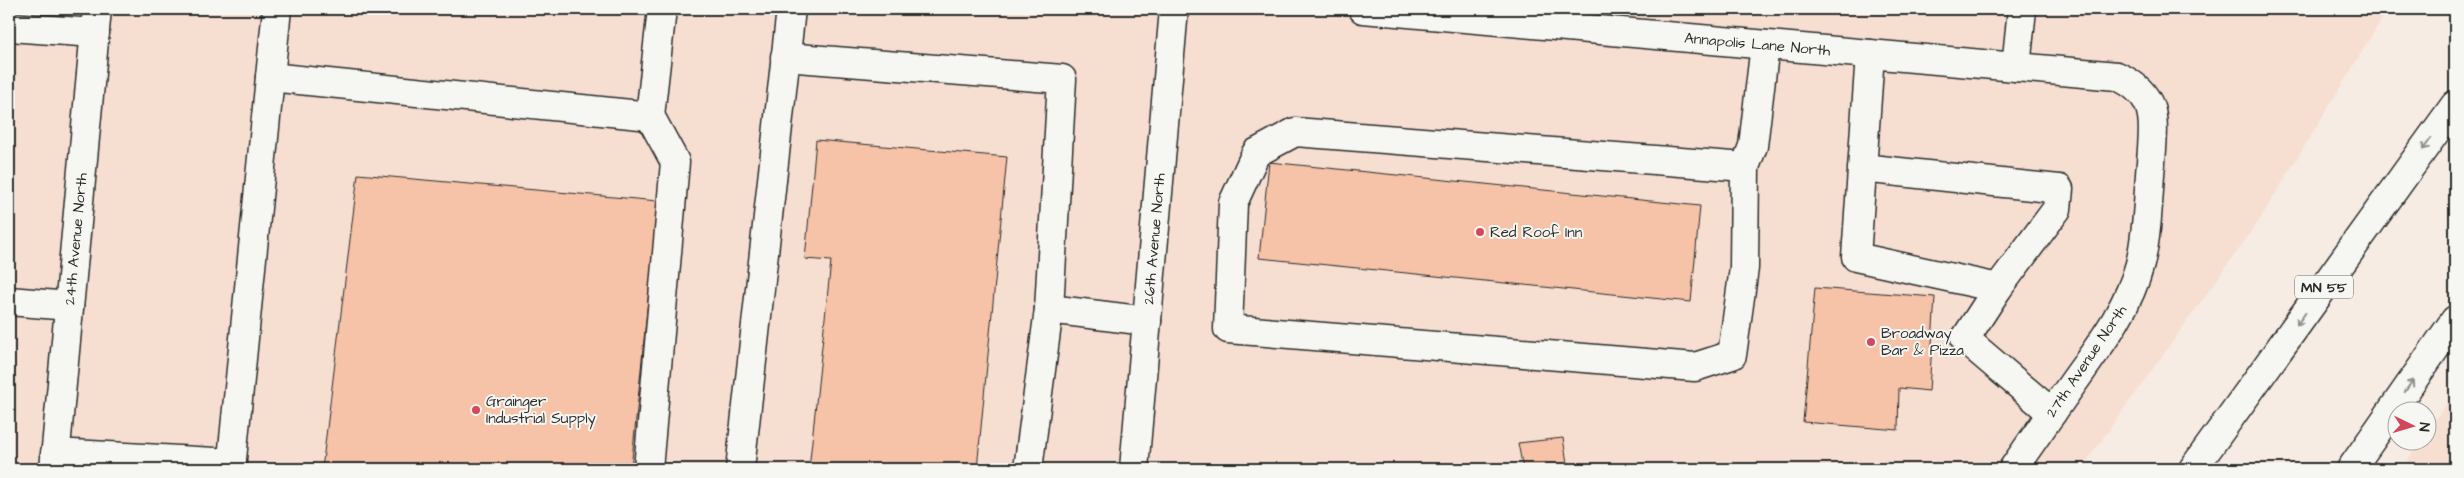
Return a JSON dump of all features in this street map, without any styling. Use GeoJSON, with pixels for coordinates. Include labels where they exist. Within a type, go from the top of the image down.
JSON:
{"type":"FeatureCollection","features":[{"type":"Feature","properties":{"kind":"main road"},"geometry":{"type":"LineString","coordinates":[[54,461],[232,466],[277,9]]}},
{"type":"Feature","properties":{"kind":"main road"},"geometry":{"type":"LineString","coordinates":[[648,469],[675,162],[650,116],[662,9]]}},
{"type":"Feature","properties":{"kind":"main road"},"geometry":{"type":"LineString","coordinates":[[740,469],[791,9]]}},
{"type":"Feature","properties":{"kind":"main road","name":"26th Avenue North"},"geometry":{"type":"LineString","coordinates":[[1134,469],[1174,9]]}},
{"type":"Feature","properties":{"kind":"main road","name":"Annapolis Lane North"},"geometry":{"type":"LineString","coordinates":[[1363,9],[2117,76],[2134,84],[2147,96]]}},
{"type":"Feature","properties":{"kind":"main road"},"geometry":{"type":"LineString","coordinates":[[2016,67],[2022,9]]}},
{"type":"Feature","properties":{"kind":"main road"},"geometry":{"type":"LineString","coordinates":[[9,27],[96,21]]}},
{"type":"Feature","properties":{"kind":"main road","name":"24th Avenue North"},"geometry":{"type":"LineString","coordinates":[[54,461],[96,21]]}},
{"type":"Feature","properties":{"kind":"main road"},"geometry":{"type":"LineString","coordinates":[[1745,167],[1295,132],[1256,153],[1233,203],[1228,329],[1695,367],[1732,355],[1744,268],[1745,167],[1753,146],[1765,45]]}},
{"type":"Feature","properties":{"kind":"main road"},"geometry":{"type":"LineString","coordinates":[[1870,54],[1856,257],[1998,288]]}},
{"type":"Feature","properties":{"kind":"main road"},"geometry":{"type":"LineString","coordinates":[[785,57],[1062,79],[1049,310],[1028,469]]}},
{"type":"Feature","properties":{"kind":"main road"},"geometry":{"type":"LineString","coordinates":[[270,77],[650,116]]}},
{"type":"Feature","properties":{"kind":"main road","name":"27th Avenue North"},"geometry":{"type":"LineString","coordinates":[[2013,469],[2114,324],[2128,297],[2140,264],[2146,231],[2152,144],[2152,114],[2147,96]]}},
{"type":"Feature","properties":{"kind":"main road","name":"MN 55"},"geometry":{"type":"LineString","coordinates":[[2193,469],[2455,105]]}},
{"type":"Feature","properties":{"kind":"main road"},"geometry":{"type":"LineString","coordinates":[[1862,168],[2059,190],[2056,209],[1998,288],[1965,339],[2052,413]]}},
{"type":"Feature","properties":{"kind":"main road"},"geometry":{"type":"LineString","coordinates":[[9,301],[69,306]]}},
{"type":"Feature","properties":{"kind":"main road"},"geometry":{"type":"LineString","coordinates":[[1049,310],[1147,321]]}},
{"type":"Feature","properties":{"kind":"main road"},"geometry":{"type":"LineString","coordinates":[[2351,469],[2455,320]]}},
{"type":"Feature","properties":{"kind":"shaded area"},"geometry":{"type":"Polygon","coordinates":[[[9,9],[2388,9],[2259,221],[2081,469],[9,469],[9,9]]]}},
{"type":"Feature","properties":{"kind":"shaded area"},"geometry":{"type":"Polygon","coordinates":[[[2455,391],[2455,469],[2401,469],[2415,450],[2436,450],[2436,419],[2455,391]]]}},
{"type":"Feature","properties":{"kind":"building"},"geometry":{"type":"Polygon","coordinates":[[[816,140],[1007,157],[977,469],[809,469],[831,261],[805,259],[816,140]]]}},
{"type":"Feature","properties":{"kind":"building","name":"Red Roof Inn"},"geometry":{"type":"Polygon","coordinates":[[[1269,162],[1700,206],[1691,302],[1259,258],[1269,162]]]}},
{"type":"Feature","properties":{"kind":"building"},"geometry":{"type":"Polygon","coordinates":[[[358,174],[658,201],[631,469],[322,469],[358,174]]]}},
{"type":"Feature","properties":{"kind":"building","name":"Broadway Bar & Pizza"},"geometry":{"type":"Polygon","coordinates":[[[1815,288],[1935,297],[1929,391],[1899,388],[1898,430],[1803,422],[1815,288]]]}},
{"type":"Feature","properties":{"kind":"building"},"geometry":{"type":"Polygon","coordinates":[[[1563,438],[1568,469],[1523,469],[1518,443],[1563,438]]]}},
{"type":"Feature","properties":{"kind":"place","name":"Red Roof Inn"},"geometry":{"type":"Point","coordinates":[1480,232]}},
{"type":"Feature","properties":{"kind":"place","name":"Broadway Bar & Pizza"},"geometry":{"type":"Point","coordinates":[1871,342]}},
{"type":"Feature","properties":{"kind":"place","name":"Grainger Industrial Supply"},"geometry":{"type":"Point","coordinates":[476,410]}}]}
